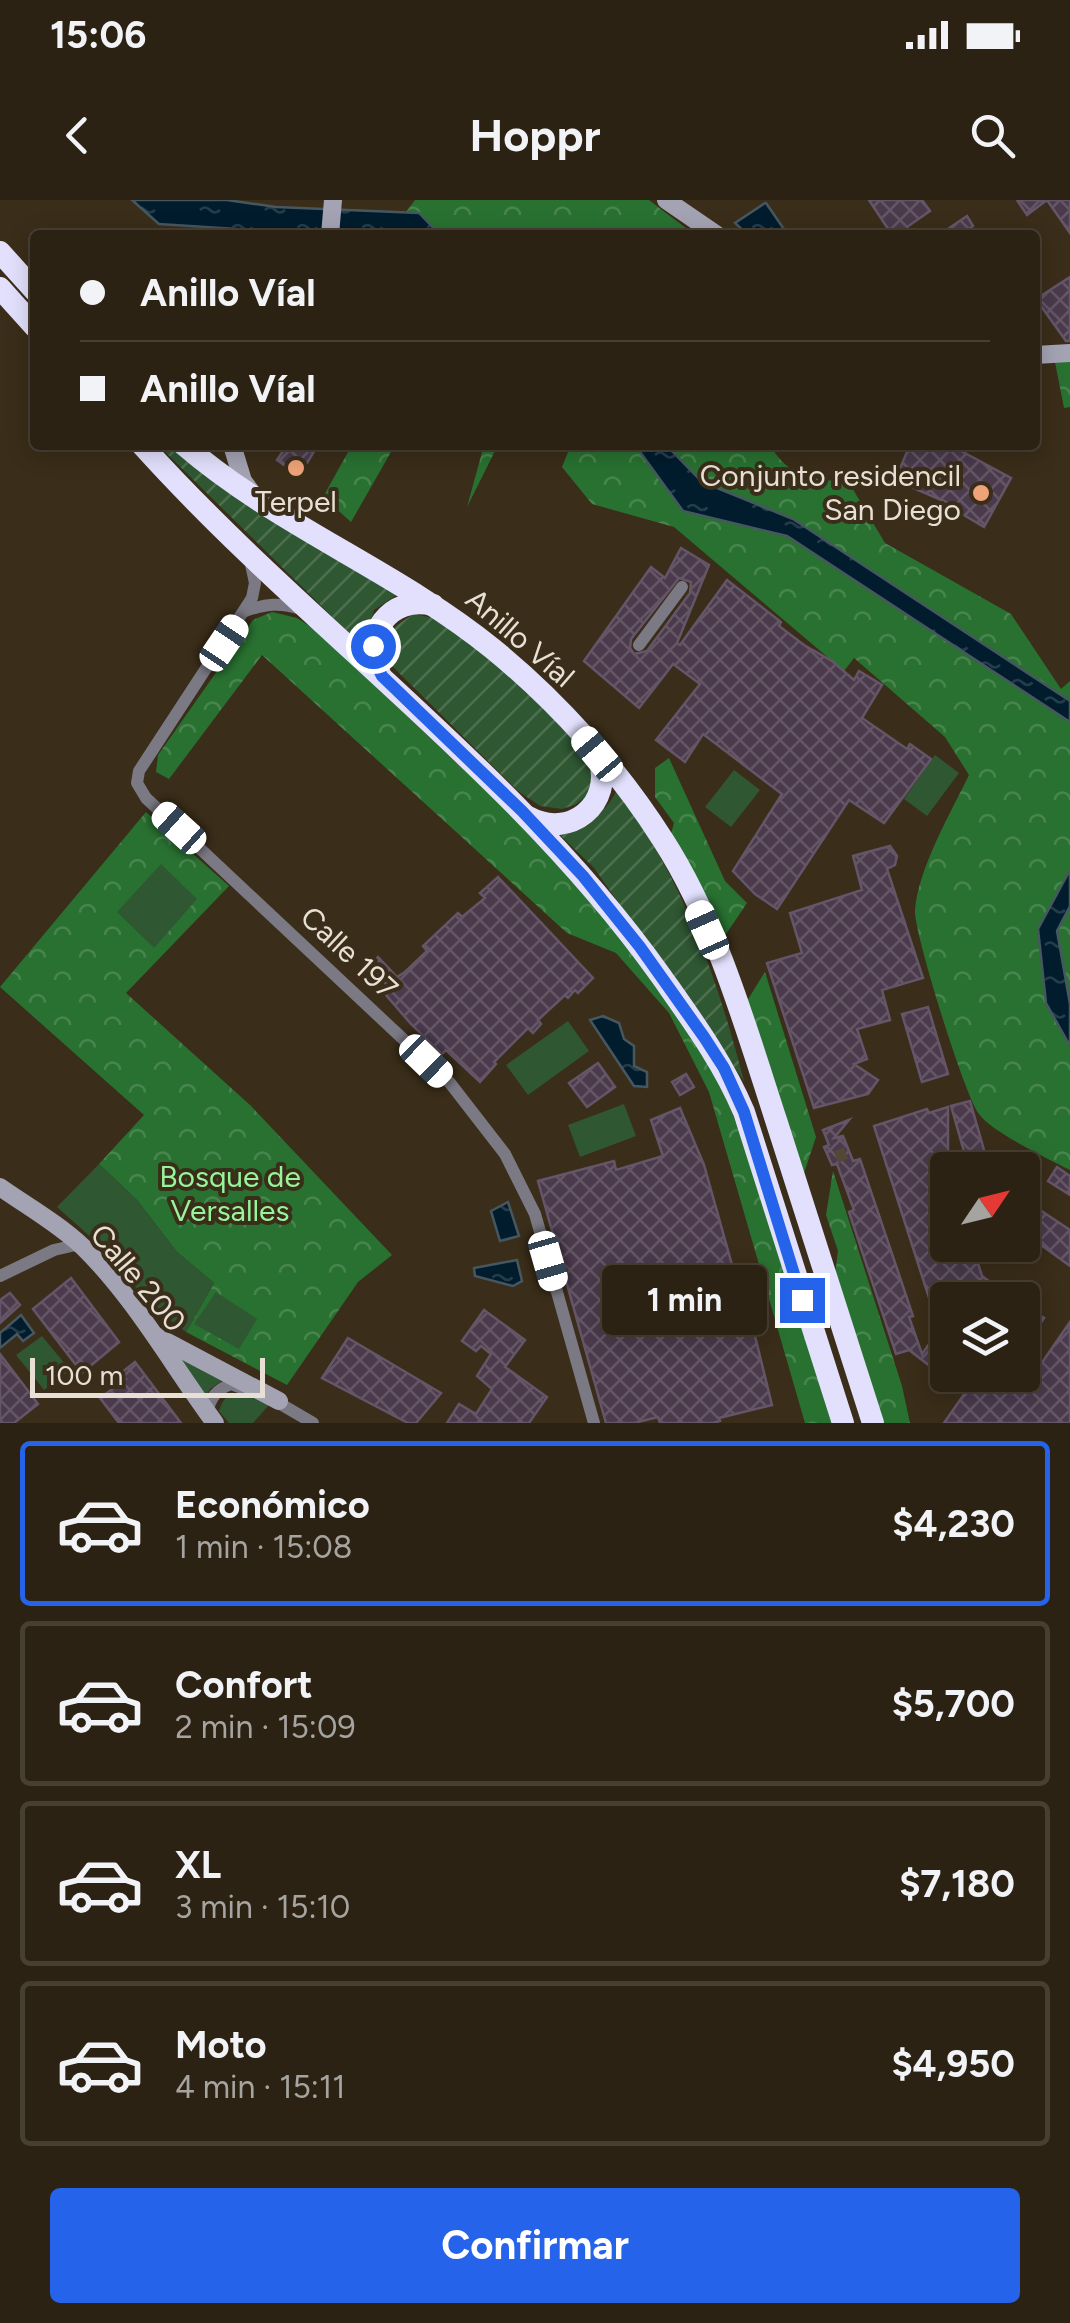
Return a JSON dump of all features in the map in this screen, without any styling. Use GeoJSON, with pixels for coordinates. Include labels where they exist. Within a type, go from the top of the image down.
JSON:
{"type":"FeatureCollection","features":[{"type":"Feature","properties":{"kind":"highway"},"geometry":{"type":"LineString","coordinates":[[0,252],[30,285]]}},
{"type":"Feature","properties":{"kind":"highway"},"geometry":{"type":"LineString","coordinates":[[0,288],[30,321]]}},
{"type":"Feature","properties":{"kind":"highway"},"geometry":{"type":"LineString","coordinates":[[147,450],[248,554],[522,811],[628,931],[724,1068],[750,1130],[843,1423]]}},
{"type":"Feature","properties":{"kind":"highway","name":"Anillo Víal"},"geometry":{"type":"LineString","coordinates":[[191,450],[256,498],[436,606],[522,675],[597,754],[664,841],[718,953],[750,1038],[873,1423]]}},
{"type":"Feature","properties":{"kind":"highway"},"geometry":{"type":"LineString","coordinates":[[388,682],[373,654],[380,624],[405,604],[436,606]]}},
{"type":"Feature","properties":{"kind":"highway"},"geometry":{"type":"LineString","coordinates":[[522,811],[554,825],[581,817],[596,802],[601,789],[603,774],[597,754]]}},
{"type":"Feature","properties":{"kind":"main road"},"geometry":{"type":"LineString","coordinates":[[330,230],[333,200]]}},
{"type":"Feature","properties":{"kind":"main road"},"geometry":{"type":"LineString","coordinates":[[666,200],[710,230]]}},
{"type":"Feature","properties":{"kind":"main road"},"geometry":{"type":"LineString","coordinates":[[1040,355],[1070,353]]}},
{"type":"Feature","properties":{"kind":"main road"},"geometry":{"type":"LineString","coordinates":[[234,450],[243,481],[256,498]]}},
{"type":"Feature","properties":{"kind":"main road","name":"Calle 200"},"geometry":{"type":"LineString","coordinates":[[0,1187],[80,1244],[153,1334],[211,1418]]}},
{"type":"Feature","properties":{"kind":"main road"},"geometry":{"type":"LineString","coordinates":[[153,1334],[279,1402]]}},
{"type":"Feature","properties":{"kind":"street","name":"Calle 197"},"geometry":{"type":"LineString","coordinates":[[248,554],[255,584],[245,611],[139,771],[136,783],[146,798],[450,1084],[494,1139],[518,1176],[535,1214],[594,1423]]}},
{"type":"Feature","properties":{"kind":"street"},"geometry":{"type":"LineString","coordinates":[[639,644],[682,587]]}},
{"type":"Feature","properties":{"kind":"street"},"geometry":{"type":"LineString","coordinates":[[245,611],[265,604],[281,604],[311,614]]}},
{"type":"Feature","properties":{"kind":"street"},"geometry":{"type":"LineString","coordinates":[[0,1276],[54,1250],[80,1244]]}},
{"type":"Feature","properties":{"kind":"street"},"geometry":{"type":"LineString","coordinates":[[211,1418],[216,1391],[231,1384],[279,1402],[313,1423]]}},
{"type":"Feature","properties":{"kind":"green space"},"geometry":{"type":"Polygon","coordinates":[[[415,200],[649,200],[688,230],[393,230],[415,200]]]}},
{"type":"Feature","properties":{"kind":"green space"},"geometry":{"type":"Polygon","coordinates":[[[1070,359],[1070,407],[1064,408],[1055,362],[1070,359]]]}},
{"type":"Feature","properties":{"kind":"green space"},"geometry":{"type":"Polygon","coordinates":[[[163,450],[184,450],[401,592],[374,610],[363,647],[163,450]]]}},
{"type":"Feature","properties":{"kind":"green space"},"geometry":{"type":"Polygon","coordinates":[[[349,450],[392,450],[351,522],[323,497],[349,450]]]}},
{"type":"Feature","properties":{"kind":"green space"},"geometry":{"type":"Polygon","coordinates":[[[483,450],[496,450],[467,507],[483,450]]]}},
{"type":"Feature","properties":{"kind":"green space"},"geometry":{"type":"Polygon","coordinates":[[[569,450],[773,450],[785,464],[803,475],[848,481],[885,543],[1011,614],[1061,689],[1070,681],[1070,1170],[1008,1137],[979,1114],[963,1078],[931,979],[917,924],[917,894],[936,841],[969,775],[945,737],[854,658],[844,671],[674,527],[592,504],[562,467],[569,450]]]}},
{"type":"Feature","properties":{"kind":"green space"},"geometry":{"type":"Polygon","coordinates":[[[272,612],[297,618],[317,631],[563,863],[646,968],[720,1080],[754,1172],[832,1423],[805,1423],[709,1092],[669,1013],[616,953],[567,933],[262,655],[169,779],[156,772],[158,755],[253,620],[272,612]]]}},
{"type":"Feature","properties":{"kind":"green space"},"geometry":{"type":"Polygon","coordinates":[[[414,614],[443,620],[513,673],[589,758],[594,777],[590,793],[562,809],[540,806],[518,791],[388,662],[382,650],[387,638],[414,614]]]}},
{"type":"Feature","properties":{"kind":"green space"},"geometry":{"type":"Polygon","coordinates":[[[935,755],[959,773],[927,816],[904,799],[935,755]]]}},
{"type":"Feature","properties":{"kind":"green space"},"geometry":{"type":"Polygon","coordinates":[[[669,758],[725,881],[747,903],[722,940],[671,834],[674,823],[655,797],[655,768],[669,758]]]}},
{"type":"Feature","properties":{"kind":"green space"},"geometry":{"type":"Polygon","coordinates":[[[734,770],[760,790],[731,827],[705,807],[734,770]]]}},
{"type":"Feature","properties":{"kind":"green space"},"geometry":{"type":"Polygon","coordinates":[[[617,790],[661,858],[695,929],[744,1081],[594,868],[558,833],[599,813],[617,790]]]}},
{"type":"Feature","properties":{"kind":"green space","name":"Bosque de Versalles"},"geometry":{"type":"Polygon","coordinates":[[[146,812],[229,886],[126,993],[250,1105],[392,1255],[358,1282],[287,1385],[186,1332],[214,1283],[177,1252],[137,1200],[99,1164],[144,1115],[0,987],[146,812]]]}},
{"type":"Feature","properties":{"kind":"green space"},"geometry":{"type":"Polygon","coordinates":[[[161,864],[197,899],[154,948],[117,912],[161,864]]]}},
{"type":"Feature","properties":{"kind":"green space"},"geometry":{"type":"Polygon","coordinates":[[[765,972],[816,1137],[802,1179],[745,1004],[765,972]]]}},
{"type":"Feature","properties":{"kind":"green space"},"geometry":{"type":"Polygon","coordinates":[[[568,1021],[589,1051],[528,1095],[506,1065],[568,1021]]]}},
{"type":"Feature","properties":{"kind":"green space"},"geometry":{"type":"Polygon","coordinates":[[[624,1104],[636,1136],[580,1157],[568,1125],[624,1104]]]}},
{"type":"Feature","properties":{"kind":"green space"},"geometry":{"type":"Polygon","coordinates":[[[99,1164],[137,1200],[177,1252],[214,1283],[186,1332],[151,1306],[103,1248],[57,1207],[99,1164]]]}},
{"type":"Feature","properties":{"kind":"green space"},"geometry":{"type":"Polygon","coordinates":[[[833,1171],[902,1386],[910,1423],[880,1423],[834,1282],[838,1251],[826,1215],[833,1171]]]}},
{"type":"Feature","properties":{"kind":"green space"},"geometry":{"type":"Polygon","coordinates":[[[216,1292],[257,1319],[239,1349],[194,1324],[216,1292]]]}},
{"type":"Feature","properties":{"kind":"green space"},"geometry":{"type":"Polygon","coordinates":[[[42,1336],[70,1370],[44,1390],[16,1355],[42,1336]]]}},
{"type":"Feature","properties":{"kind":"green space"},"geometry":{"type":"Polygon","coordinates":[[[172,1346],[223,1380],[204,1399],[172,1346]]]}},
{"type":"Feature","properties":{"kind":"green space"},"geometry":{"type":"Polygon","coordinates":[[[243,1392],[269,1405],[253,1423],[229,1423],[219,1411],[221,1406],[227,1397],[243,1392]]]}},
{"type":"Feature","properties":{"kind":"water"},"geometry":{"type":"Polygon","coordinates":[[[132,200],[227,200],[276,207],[419,213],[435,230],[253,230],[159,224],[132,200]]]}},
{"type":"Feature","properties":{"kind":"water"},"geometry":{"type":"Polygon","coordinates":[[[766,203],[785,230],[743,230],[735,223],[766,203]]]}},
{"type":"Feature","properties":{"kind":"water"},"geometry":{"type":"Polygon","coordinates":[[[639,450],[671,450],[702,482],[793,519],[1070,701],[1070,722],[787,536],[683,511],[639,450]]]}},
{"type":"Feature","properties":{"kind":"water"},"geometry":{"type":"Polygon","coordinates":[[[1070,870],[1070,906],[1057,931],[1070,1004],[1070,1046],[1046,1003],[1038,929],[1070,870]]]}},
{"type":"Feature","properties":{"kind":"water"},"geometry":{"type":"Polygon","coordinates":[[[603,1016],[619,1023],[624,1039],[634,1046],[634,1066],[647,1072],[647,1087],[634,1086],[590,1020],[603,1016]]]}},
{"type":"Feature","properties":{"kind":"water"},"geometry":{"type":"Polygon","coordinates":[[[508,1202],[519,1236],[500,1241],[491,1211],[508,1202]]]}},
{"type":"Feature","properties":{"kind":"water"},"geometry":{"type":"Polygon","coordinates":[[[517,1260],[522,1281],[513,1286],[475,1276],[474,1268],[517,1260]]]}},
{"type":"Feature","properties":{"kind":"water"},"geometry":{"type":"Polygon","coordinates":[[[21,1315],[34,1333],[23,1341],[17,1334],[0,1348],[0,1333],[21,1315]]]}},
{"type":"Feature","properties":{"kind":"building"},"geometry":{"type":"Polygon","coordinates":[[[869,200],[922,200],[930,211],[907,227],[909,230],[889,230],[869,200]]]}},
{"type":"Feature","properties":{"kind":"building"},"geometry":{"type":"Polygon","coordinates":[[[1017,200],[1047,200],[1027,215],[1017,200]]]}},
{"type":"Feature","properties":{"kind":"building"},"geometry":{"type":"Polygon","coordinates":[[[1047,200],[1070,200],[1070,233],[1047,200]]]}},
{"type":"Feature","properties":{"kind":"building"},"geometry":{"type":"Polygon","coordinates":[[[967,216],[973,226],[968,230],[946,230],[967,216]]]}},
{"type":"Feature","properties":{"kind":"building"},"geometry":{"type":"Polygon","coordinates":[[[1070,277],[1070,341],[1066,341],[1040,305],[1040,296],[1070,277]]]}},
{"type":"Feature","properties":{"kind":"building","name":"Terpel"},"geometry":{"type":"Polygon","coordinates":[[[284,450],[315,450],[299,476],[277,460],[284,450]]]}},
{"type":"Feature","properties":{"kind":"building"},"geometry":{"type":"Polygon","coordinates":[[[908,450],[959,450],[1011,478],[984,527],[952,508],[953,505],[895,480],[908,450]]]}},
{"type":"Feature","properties":{"kind":"building"},"geometry":{"type":"Polygon","coordinates":[[[681,548],[709,565],[677,643],[680,645],[727,580],[781,622],[779,626],[854,680],[859,671],[882,685],[862,718],[907,749],[910,744],[931,759],[884,823],[849,800],[777,909],[755,894],[733,871],[782,794],[703,734],[685,762],[656,740],[700,684],[673,664],[639,708],[584,661],[651,567],[665,578],[681,548]],[[679,578],[631,639],[634,654],[647,651],[690,593],[691,582],[679,578]]]}},
{"type":"Feature","properties":{"kind":"building"},"geometry":{"type":"Polygon","coordinates":[[[890,846],[897,856],[895,865],[887,869],[923,978],[882,990],[890,1020],[857,1029],[867,1059],[854,1064],[878,1080],[868,1094],[814,1108],[767,963],[802,953],[790,913],[862,890],[853,856],[890,846]]]}},
{"type":"Feature","properties":{"kind":"building"},"geometry":{"type":"Polygon","coordinates":[[[498,877],[593,978],[578,993],[575,990],[568,998],[565,995],[538,1020],[541,1024],[533,1033],[528,1028],[480,1082],[446,1050],[442,1054],[411,1024],[386,995],[391,990],[369,966],[378,957],[397,977],[405,972],[427,951],[423,946],[458,913],[462,917],[485,898],[480,893],[498,877]]]}},
{"type":"Feature","properties":{"kind":"building"},"geometry":{"type":"Polygon","coordinates":[[[928,1007],[948,1074],[922,1082],[902,1014],[928,1007]]]}},
{"type":"Feature","properties":{"kind":"building"},"geometry":{"type":"Polygon","coordinates":[[[598,1063],[615,1087],[587,1107],[569,1083],[598,1063]]]}},
{"type":"Feature","properties":{"kind":"building"},"geometry":{"type":"Polygon","coordinates":[[[686,1074],[694,1087],[680,1095],[672,1082],[686,1074]]]}},
{"type":"Feature","properties":{"kind":"building"},"geometry":{"type":"Polygon","coordinates":[[[970,1101],[985,1152],[964,1152],[951,1106],[970,1101]]]}},
{"type":"Feature","properties":{"kind":"building"},"geometry":{"type":"Polygon","coordinates":[[[948,1107],[948,1152],[930,1152],[930,1262],[977,1262],[982,1276],[990,1282],[930,1282],[930,1301],[874,1126],[927,1109],[929,1113],[948,1107]]]}},
{"type":"Feature","properties":{"kind":"building"},"geometry":{"type":"Polygon","coordinates":[[[680,1108],[704,1165],[772,1405],[719,1418],[713,1423],[660,1423],[658,1417],[634,1423],[606,1423],[538,1181],[614,1161],[616,1170],[663,1156],[651,1120],[680,1108]]]}},
{"type":"Feature","properties":{"kind":"building"},"geometry":{"type":"Polygon","coordinates":[[[849,1120],[834,1138],[843,1136],[853,1161],[860,1159],[922,1354],[930,1344],[930,1366],[909,1350],[896,1354],[849,1212],[854,1210],[837,1164],[832,1165],[824,1147],[829,1145],[823,1130],[849,1120]]]}},
{"type":"Feature","properties":{"kind":"building"},"geometry":{"type":"Polygon","coordinates":[[[1057,1167],[1070,1176],[1070,1195],[1048,1181],[1057,1167]]]}},
{"type":"Feature","properties":{"kind":"building"},"geometry":{"type":"Polygon","coordinates":[[[1040,1210],[1070,1230],[1070,1266],[1040,1244],[1040,1210]]]}},
{"type":"Feature","properties":{"kind":"building"},"geometry":{"type":"Polygon","coordinates":[[[71,1278],[119,1342],[82,1373],[33,1309],[71,1278]]]}},
{"type":"Feature","properties":{"kind":"building"},"geometry":{"type":"Polygon","coordinates":[[[10,1293],[20,1305],[0,1323],[0,1300],[10,1293]]]}},
{"type":"Feature","properties":{"kind":"building"},"geometry":{"type":"Polygon","coordinates":[[[484,1310],[525,1340],[505,1367],[547,1397],[529,1423],[447,1423],[459,1404],[476,1414],[492,1389],[477,1376],[491,1354],[481,1346],[476,1351],[462,1341],[484,1310]]]}},
{"type":"Feature","properties":{"kind":"building"},"geometry":{"type":"Polygon","coordinates":[[[1070,1322],[1070,1423],[944,1423],[965,1393],[1040,1392],[1040,1365],[1070,1322]]]}},
{"type":"Feature","properties":{"kind":"building"},"geometry":{"type":"Polygon","coordinates":[[[348,1338],[441,1393],[416,1423],[408,1423],[322,1378],[348,1338]]]}},
{"type":"Feature","properties":{"kind":"building"},"geometry":{"type":"Polygon","coordinates":[[[0,1354],[38,1404],[14,1423],[0,1423],[0,1354]]]}},
{"type":"Feature","properties":{"kind":"building"},"geometry":{"type":"Polygon","coordinates":[[[135,1362],[181,1423],[119,1423],[100,1398],[126,1379],[121,1373],[135,1362]]]}},
{"type":"Feature","properties":{"kind":"tunnel"},"geometry":{"type":"LineString","coordinates":[[836,1157],[846,1153]]}},
{"type":"Feature","properties":{"kind":"place","name":"Terpel"},"geometry":{"type":"Point","coordinates":[296,468]}},
{"type":"Feature","properties":{"kind":"place","name":"Conjunto residencil San Diego"},"geometry":{"type":"Point","coordinates":[981,493]}},
{"type":"Feature","properties":{"kind":"route"},"geometry":{"type":"LineString","coordinates":[[373,646],[382,676],[522,811],[583,876],[704,1037],[724,1068],[744,1112],[802,1300]]}}]}
